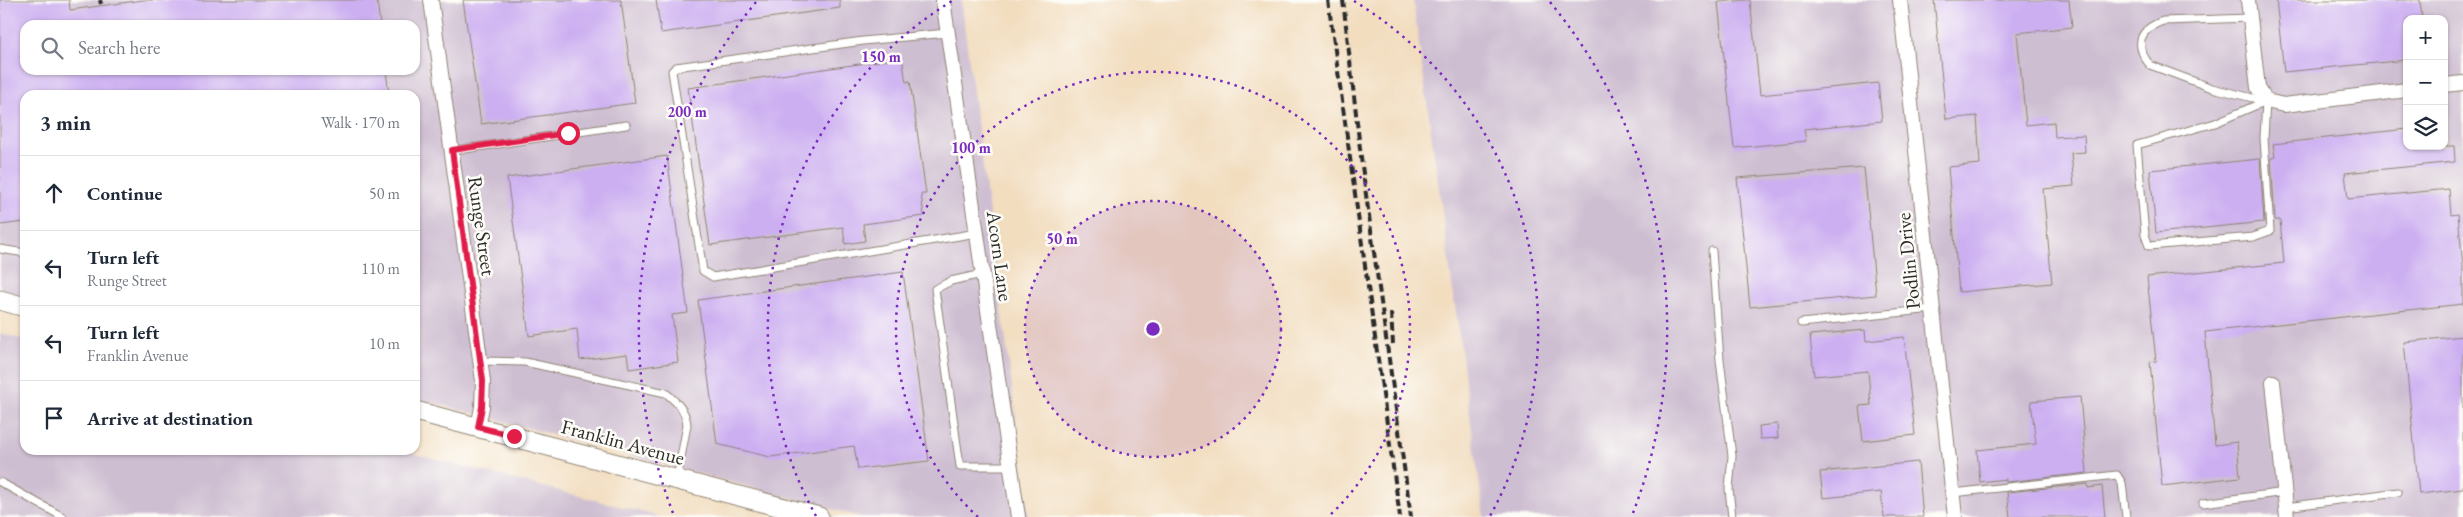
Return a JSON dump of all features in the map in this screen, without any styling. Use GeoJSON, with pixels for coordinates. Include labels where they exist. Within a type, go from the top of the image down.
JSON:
{"type":"FeatureCollection","features":[{"type":"Feature","properties":{"kind":"main road"},"geometry":{"type":"LineString","coordinates":[[0,300],[20,306]]}},
{"type":"Feature","properties":{"kind":"main road","name":"Franklin Avenue"},"geometry":{"type":"LineString","coordinates":[[420,412],[819,517]]}},
{"type":"Feature","properties":{"kind":"street","name":"Runge Street"},"geometry":{"type":"LineString","coordinates":[[431,0],[483,381],[482,407],[478,427]]}},
{"type":"Feature","properties":{"kind":"street","name":"Acorn Lane"},"geometry":{"type":"LineString","coordinates":[[943,0],[1018,517]]}},
{"type":"Feature","properties":{"kind":"street","name":"Podlin Drive"},"geometry":{"type":"LineString","coordinates":[[1900,0],[1955,517]]}},
{"type":"Feature","properties":{"kind":"street"},"geometry":{"type":"LineString","coordinates":[[2248,0],[2258,88],[2266,101],[2284,105],[2403,90]]}},
{"type":"Feature","properties":{"kind":"street"},"geometry":{"type":"LineString","coordinates":[[2448,85],[2463,83]]}},
{"type":"Feature","properties":{"kind":"street"},"geometry":{"type":"LineString","coordinates":[[2273,382],[2287,512]]}},
{"type":"Feature","properties":{"kind":"lane"},"geometry":{"type":"LineString","coordinates":[[2250,18],[2164,21],[2151,26],[2144,32],[2140,43],[2143,56],[2150,65],[2212,88],[2266,101]]}},
{"type":"Feature","properties":{"kind":"lane"},"geometry":{"type":"LineString","coordinates":[[947,33],[863,41],[676,67],[672,71],[684,157],[703,271],[713,277],[977,233]]}},
{"type":"Feature","properties":{"kind":"lane"},"geometry":{"type":"LineString","coordinates":[[2266,101],[2264,138],[2270,231],[2253,237],[2148,246],[2145,235],[2137,146],[2215,123],[2266,101]]}},
{"type":"Feature","properties":{"kind":"lane"},"geometry":{"type":"LineString","coordinates":[[452,150],[626,125]]}},
{"type":"Feature","properties":{"kind":"lane"},"geometry":{"type":"LineString","coordinates":[[0,249],[20,253]]}},
{"type":"Feature","properties":{"kind":"lane"},"geometry":{"type":"LineString","coordinates":[[1712,251],[1720,360],[1732,456],[1729,489],[1732,517]]}},
{"type":"Feature","properties":{"kind":"lane"},"geometry":{"type":"LineString","coordinates":[[982,274],[951,281],[935,289],[960,466],[1010,466]]}},
{"type":"Feature","properties":{"kind":"lane"},"geometry":{"type":"LineString","coordinates":[[1801,323],[1933,309]]}},
{"type":"Feature","properties":{"kind":"lane"},"geometry":{"type":"LineString","coordinates":[[480,361],[525,362],[666,393],[680,406],[686,416],[687,425],[677,479]]}},
{"type":"Feature","properties":{"kind":"lane"},"geometry":{"type":"LineString","coordinates":[[1952,493],[2117,475],[2122,482],[2126,517]]}},
{"type":"Feature","properties":{"kind":"lane"},"geometry":{"type":"LineString","coordinates":[[0,482],[63,517]]}},
{"type":"Feature","properties":{"kind":"lane"},"geometry":{"type":"LineString","coordinates":[[2203,503],[2285,492]]}},
{"type":"Feature","properties":{"kind":"lane"},"geometry":{"type":"LineString","coordinates":[[2287,512],[2398,492]]}},
{"type":"Feature","properties":{"kind":"shaded area"},"geometry":{"type":"Polygon","coordinates":[[[0,0],[961,0],[1029,517],[862,517],[420,399],[420,90],[20,90],[20,295],[0,289],[0,0]]]}},
{"type":"Feature","properties":{"kind":"shaded area"},"geometry":{"type":"Polygon","coordinates":[[[1413,0],[2463,0],[2463,517],[1484,517],[1413,0]]]}},
{"type":"Feature","properties":{"kind":"shaded area"},"geometry":{"type":"Polygon","coordinates":[[[0,333],[20,339],[20,455],[419,455],[661,517],[0,517],[0,333]]]}},
{"type":"Feature","properties":{"kind":"building"},"geometry":{"type":"Polygon","coordinates":[[[0,0],[69,0],[70,10],[143,0],[377,0],[379,20],[20,20],[20,75],[387,75],[388,90],[20,90],[20,223],[0,225],[0,0]]]}},
{"type":"Feature","properties":{"kind":"building"},"geometry":{"type":"Polygon","coordinates":[[[463,0],[621,0],[635,103],[481,124],[463,0]]]}},
{"type":"Feature","properties":{"kind":"building"},"geometry":{"type":"Polygon","coordinates":[[[656,0],[840,0],[840,8],[661,33],[656,0]]]}},
{"type":"Feature","properties":{"kind":"building"},"geometry":{"type":"Polygon","coordinates":[[[1750,0],[1760,95],[1878,83],[1882,121],[1804,129],[1806,141],[1734,148],[1718,2],[1750,0]]]}},
{"type":"Feature","properties":{"kind":"building"},"geometry":{"type":"Polygon","coordinates":[[[1934,0],[2069,0],[2072,27],[2017,33],[2026,125],[2054,122],[2055,137],[2084,135],[2085,152],[2071,153],[2074,186],[2043,189],[2052,283],[1959,292],[1948,167],[1980,164],[1977,116],[1946,119],[1934,0]]]}},
{"type":"Feature","properties":{"kind":"building"},"geometry":{"type":"Polygon","coordinates":[[[2276,0],[2420,0],[2422,15],[2403,15],[2403,60],[2284,72],[2276,0]]]}},
{"type":"Feature","properties":{"kind":"building"},"geometry":{"type":"Polygon","coordinates":[[[902,58],[906,82],[910,81],[926,194],[921,194],[924,216],[863,224],[865,241],[845,244],[843,227],[710,245],[688,88],[902,58]]]}},
{"type":"Feature","properties":{"kind":"building"},"geometry":{"type":"Polygon","coordinates":[[[2403,129],[2403,150],[2448,150],[2448,146],[2454,146],[2455,162],[2345,173],[2348,199],[2449,189],[2451,215],[2458,214],[2463,266],[2463,304],[2205,332],[2215,445],[2237,442],[2240,477],[2162,486],[2150,362],[2156,361],[2147,277],[2284,263],[2280,220],[2275,220],[2271,158],[2275,157],[2273,144],[2403,129]]]}},
{"type":"Feature","properties":{"kind":"building"},"geometry":{"type":"Polygon","coordinates":[[[667,156],[688,313],[672,315],[678,362],[629,369],[627,354],[580,360],[577,329],[529,336],[507,178],[667,156]]]}},
{"type":"Feature","properties":{"kind":"building"},"geometry":{"type":"Polygon","coordinates":[[[2260,159],[2264,222],[2156,233],[2150,170],[2260,159]]]}},
{"type":"Feature","properties":{"kind":"building"},"geometry":{"type":"Polygon","coordinates":[[[1864,168],[1876,295],[1750,307],[1737,178],[1864,168]]]}},
{"type":"Feature","properties":{"kind":"building"},"geometry":{"type":"Polygon","coordinates":[[[903,272],[929,461],[858,469],[854,446],[770,457],[717,444],[698,300],[903,272]]]}},
{"type":"Feature","properties":{"kind":"building"},"geometry":{"type":"Polygon","coordinates":[[[1865,330],[1866,341],[1904,337],[1915,435],[1863,441],[1859,406],[1871,405],[1868,371],[1814,376],[1810,335],[1865,330]]]}},
{"type":"Feature","properties":{"kind":"building"},"geometry":{"type":"Polygon","coordinates":[[[2463,336],[2463,489],[2419,494],[2404,342],[2463,336]]]}},
{"type":"Feature","properties":{"kind":"building"},"geometry":{"type":"Polygon","coordinates":[[[2080,397],[2087,473],[2006,482],[2006,479],[1980,482],[1977,450],[2036,444],[2031,401],[2080,397]]]}},
{"type":"Feature","properties":{"kind":"building"},"geometry":{"type":"Polygon","coordinates":[[[1777,424],[1778,438],[1760,439],[1759,426],[1777,424]]]}},
{"type":"Feature","properties":{"kind":"building"},"geometry":{"type":"Polygon","coordinates":[[[1918,462],[1923,517],[1884,517],[1881,492],[1823,498],[1820,472],[1918,462]]]}},
{"type":"Feature","properties":{"kind":"building"},"geometry":{"type":"Polygon","coordinates":[[[2088,484],[2088,488],[2102,486],[2105,517],[2010,517],[2007,492],[2088,484]]]}},
{"type":"Feature","properties":{"kind":"railway"},"geometry":{"type":"LineString","coordinates":[[100,0],[101,4]]}},
{"type":"Feature","properties":{"kind":"railway"},"geometry":{"type":"LineString","coordinates":[[1328,0],[1400,517]]}},
{"type":"Feature","properties":{"kind":"railway"},"geometry":{"type":"LineString","coordinates":[[1343,0],[1362,166],[1411,517]]}},
{"type":"Feature","properties":{"kind":"railway"},"geometry":{"type":"LineString","coordinates":[[1391,313],[1393,344]]}},
{"type":"Feature","properties":{"kind":"route"},"geometry":{"type":"LineString","coordinates":[[514,436],[478,427],[482,407],[483,381],[452,150],[568,133]]}}]}
